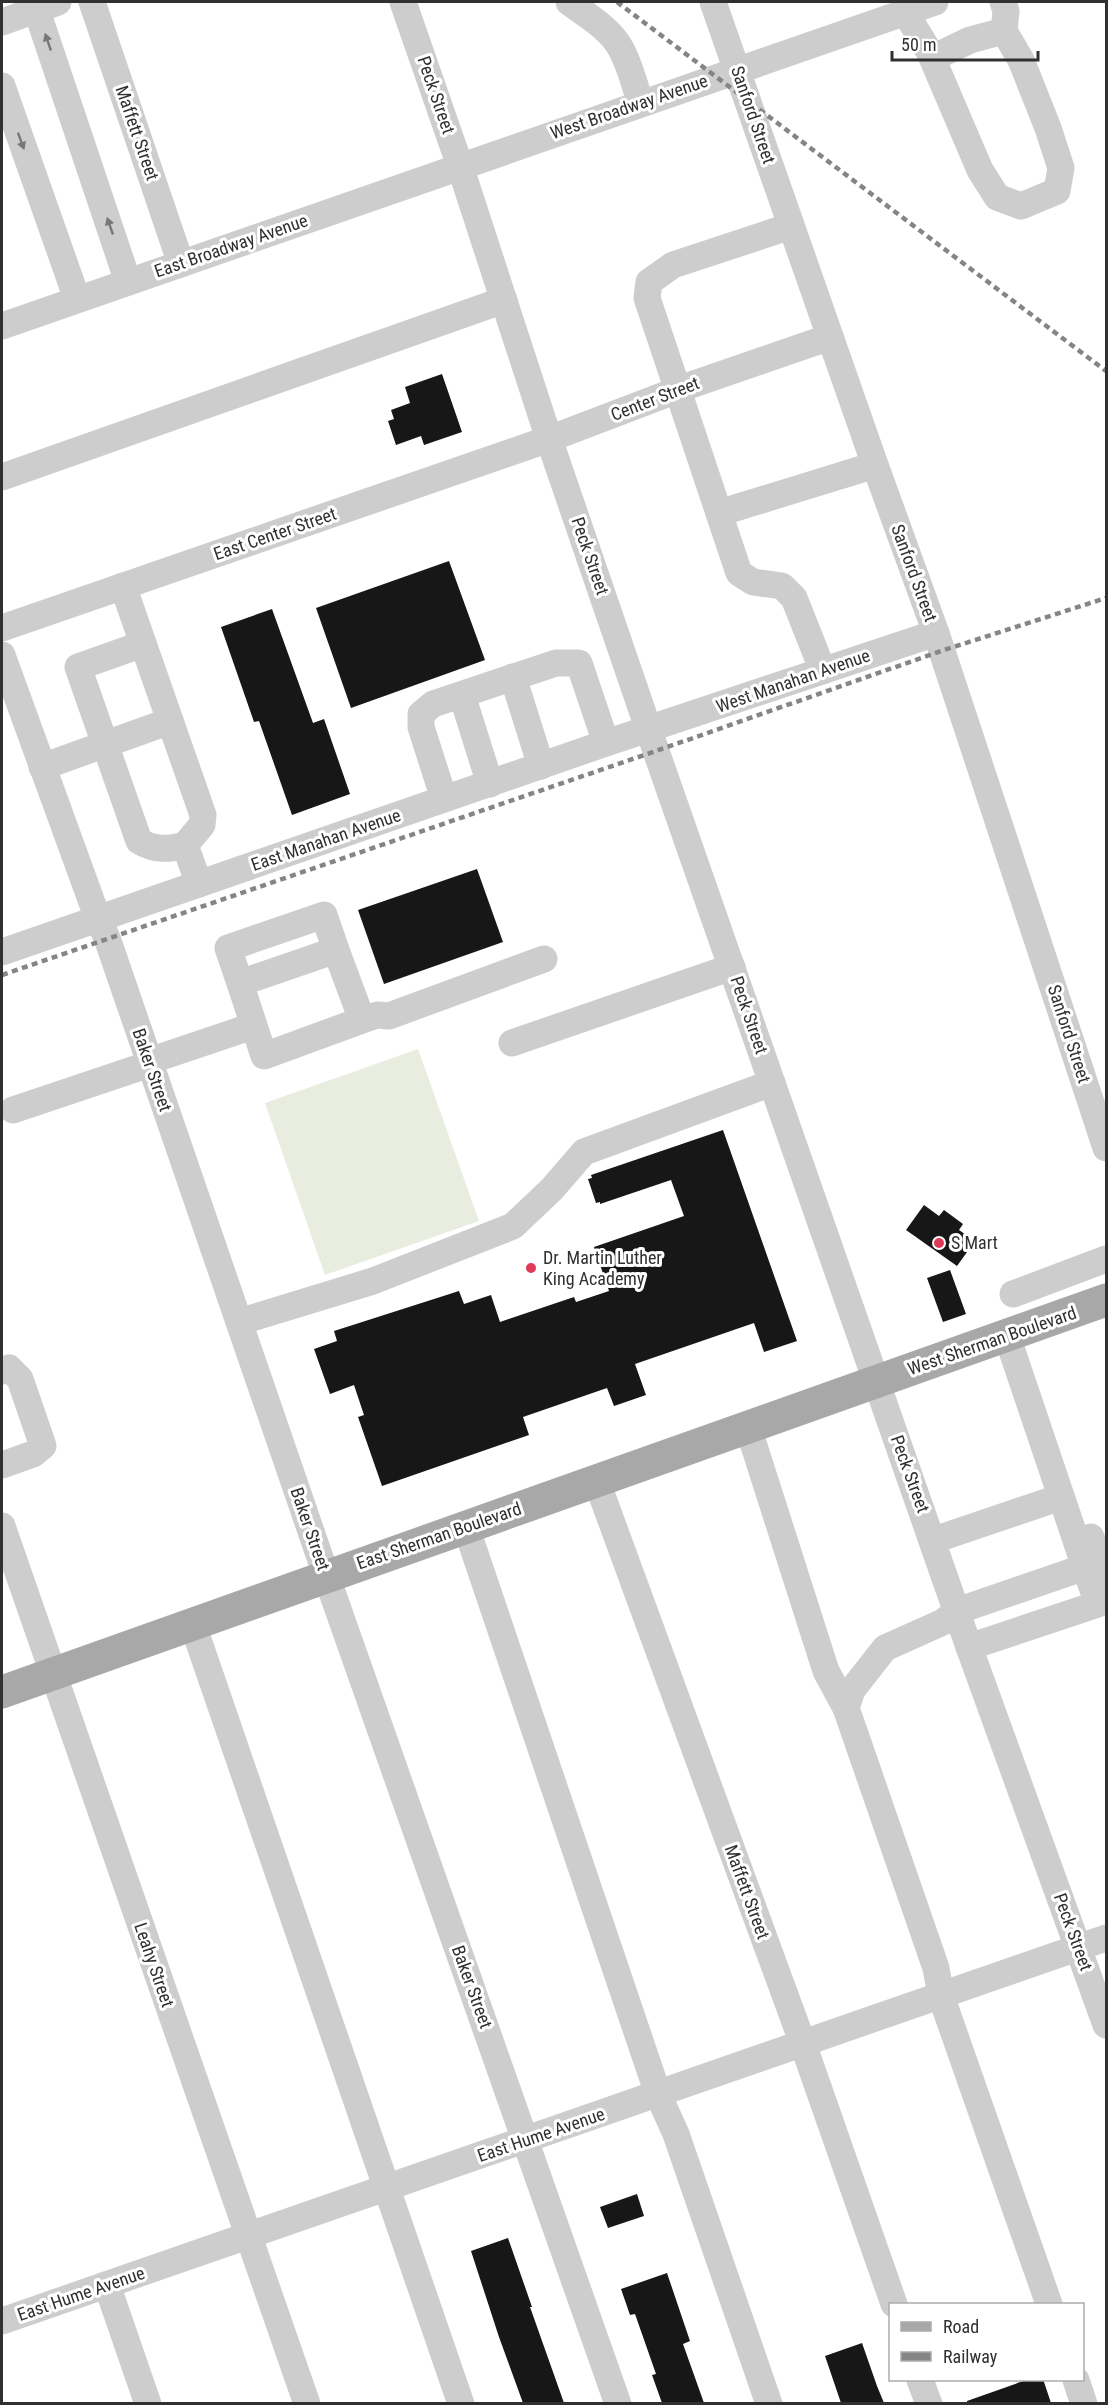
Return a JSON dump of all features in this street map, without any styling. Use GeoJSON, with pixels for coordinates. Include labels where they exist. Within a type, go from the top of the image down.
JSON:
{"type":"FeatureCollection","features":[{"type":"Feature","properties":{"kind":"main road","name":"West Sherman Boulevard"},"geometry":{"type":"LineString","coordinates":[[876,1381],[1107,1300]]}},
{"type":"Feature","properties":{"kind":"main road","name":"East Sherman Boulevard"},"geometry":{"type":"LineString","coordinates":[[2,1692],[876,1381]]}},
{"type":"Feature","properties":{"kind":"street","name":"Maffett Street"},"geometry":{"type":"LineString","coordinates":[[92,2],[181,264]]}},
{"type":"Feature","properties":{"kind":"street","name":"Peck Street"},"geometry":{"type":"LineString","coordinates":[[403,2],[460,166],[549,439],[772,1083],[934,1540],[969,1647],[1107,2025]]}},
{"type":"Feature","properties":{"kind":"street"},"geometry":{"type":"LineString","coordinates":[[569,2],[598,24],[620,47],[632,73],[640,103]]}},
{"type":"Feature","properties":{"kind":"street","name":"Sanford Street"},"geometry":{"type":"LineString","coordinates":[[713,2],[936,633],[1107,1148]]}},
{"type":"Feature","properties":{"kind":"street","name":"West Broadway Avenue"},"geometry":{"type":"LineString","coordinates":[[460,166],[737,70],[871,12],[904,12],[935,2]]}},
{"type":"Feature","properties":{"kind":"street"},"geometry":{"type":"LineString","coordinates":[[904,12],[930,52],[980,170],[997,197],[1021,206],[1057,191],[1061,168],[1021,60],[1004,31],[1006,10],[1003,2]]}},
{"type":"Feature","properties":{"kind":"street"},"geometry":{"type":"LineString","coordinates":[[2,22],[43,4],[128,282]]}},
{"type":"Feature","properties":{"kind":"street"},"geometry":{"type":"LineString","coordinates":[[930,52],[939,55],[970,40],[1004,31]]}},
{"type":"Feature","properties":{"kind":"street"},"geometry":{"type":"LineString","coordinates":[[2,86],[77,300]]}},
{"type":"Feature","properties":{"kind":"street","name":"East Broadway Avenue"},"geometry":{"type":"LineString","coordinates":[[2,326],[460,166]]}},
{"type":"Feature","properties":{"kind":"street"},"geometry":{"type":"LineString","coordinates":[[791,226],[673,265],[650,282],[647,298],[739,573],[753,582],[782,586],[794,598],[823,671]]}},
{"type":"Feature","properties":{"kind":"street"},"geometry":{"type":"LineString","coordinates":[[2,477],[504,300]]}},
{"type":"Feature","properties":{"kind":"street","name":"Center Street"},"geometry":{"type":"LineString","coordinates":[[549,439],[761,360],[830,337]]}},
{"type":"Feature","properties":{"kind":"street","name":"East Center Street"},"geometry":{"type":"LineString","coordinates":[[2,628],[549,439]]}},
{"type":"Feature","properties":{"kind":"street"},"geometry":{"type":"LineString","coordinates":[[719,513],[875,465]]}},
{"type":"Feature","properties":{"kind":"street"},"geometry":{"type":"LineString","coordinates":[[123,586],[203,815],[202,825],[185,845],[173,849],[150,848],[139,841],[78,667],[143,644]]}},
{"type":"Feature","properties":{"kind":"street","name":"West Manahan Avenue"},"geometry":{"type":"LineString","coordinates":[[650,729],[936,633]]}},
{"type":"Feature","properties":{"kind":"street"},"geometry":{"type":"LineString","coordinates":[[444,799],[421,728],[421,714],[433,704],[556,663],[579,663],[606,743]]}},
{"type":"Feature","properties":{"kind":"street","name":"Baker Street"},"geometry":{"type":"LineString","coordinates":[[4,671],[12,716],[42,767],[107,938],[326,1575],[618,2403]]}},
{"type":"Feature","properties":{"kind":"street"},"geometry":{"type":"LineString","coordinates":[[513,678],[542,766]]}},
{"type":"Feature","properties":{"kind":"street"},"geometry":{"type":"LineString","coordinates":[[462,695],[489,784]]}},
{"type":"Feature","properties":{"kind":"street"},"geometry":{"type":"LineString","coordinates":[[42,767],[170,721]]}},
{"type":"Feature","properties":{"kind":"street","name":"East Manahan Avenue"},"geometry":{"type":"LineString","coordinates":[[2,952],[650,729]]}},
{"type":"Feature","properties":{"kind":"street"},"geometry":{"type":"LineString","coordinates":[[185,845],[199,884]]}},
{"type":"Feature","properties":{"kind":"street"},"geometry":{"type":"LineString","coordinates":[[362,1020],[324,915],[228,948],[264,1056],[377,1015],[389,1016],[544,959]]}},
{"type":"Feature","properties":{"kind":"street"},"geometry":{"type":"LineString","coordinates":[[240,983],[336,950]]}},
{"type":"Feature","properties":{"kind":"street"},"geometry":{"type":"LineString","coordinates":[[512,1043],[732,967]]}},
{"type":"Feature","properties":{"kind":"street"},"geometry":{"type":"LineString","coordinates":[[13,1110],[253,1026]]}},
{"type":"Feature","properties":{"kind":"street"},"geometry":{"type":"LineString","coordinates":[[238,1322],[373,1281],[513,1226],[552,1190],[584,1152],[772,1083]]}},
{"type":"Feature","properties":{"kind":"street"},"geometry":{"type":"LineString","coordinates":[[1013,1294],[1107,1259]]}},
{"type":"Feature","properties":{"kind":"street"},"geometry":{"type":"LineString","coordinates":[[1014,1333],[1061,1497],[1096,1574]]}},
{"type":"Feature","properties":{"kind":"street"},"geometry":{"type":"LineString","coordinates":[[969,1647],[1098,1604],[1096,1574],[1014,1333]]}},
{"type":"Feature","properties":{"kind":"street"},"geometry":{"type":"LineString","coordinates":[[2,1371],[9,1368],[20,1379],[43,1446],[33,1454],[2,1466]]}},
{"type":"Feature","properties":{"kind":"street"},"geometry":{"type":"LineString","coordinates":[[748,1427],[826,1671],[846,1708],[936,1968],[941,1996],[1049,2303]]}},
{"type":"Feature","properties":{"kind":"street","name":"Maffett Street"},"geometry":{"type":"LineString","coordinates":[[597,1482],[803,2044],[894,2303]]}},
{"type":"Feature","properties":{"kind":"street"},"geometry":{"type":"LineString","coordinates":[[934,1540],[1061,1497]]}},
{"type":"Feature","properties":{"kind":"street"},"geometry":{"type":"LineString","coordinates":[[466,1527],[658,2094],[676,2134],[769,2403]]}},
{"type":"Feature","properties":{"kind":"street","name":"Leahy Street"},"geometry":{"type":"LineString","coordinates":[[2,1528],[307,2403]]}},
{"type":"Feature","properties":{"kind":"street"},"geometry":{"type":"LineString","coordinates":[[846,1708],[852,1690],[885,1648],[943,1622],[957,1611],[1096,1574]]}},
{"type":"Feature","properties":{"kind":"street"},"geometry":{"type":"LineString","coordinates":[[193,1625],[461,2403]]}},
{"type":"Feature","properties":{"kind":"street","name":"East Hume Avenue"},"geometry":{"type":"LineString","coordinates":[[2,2321],[1107,1938]]}},
{"type":"Feature","properties":{"kind":"street"},"geometry":{"type":"LineString","coordinates":[[107,2285],[148,2403]]}},
{"type":"Feature","properties":{"kind":"street"},"geometry":{"type":"LineString","coordinates":[[921,2381],[929,2403]]}},
{"type":"Feature","properties":{"kind":"street"},"geometry":{"type":"LineString","coordinates":[[1077,2381],[1084,2403]]}},
{"type":"Feature","properties":{"kind":"shaded area"},"geometry":{"type":"Polygon","coordinates":[[[418,1049],[479,1221],[325,1275],[265,1103],[418,1049]]]}},
{"type":"Feature","properties":{"kind":"building"},"geometry":{"type":"Polygon","coordinates":[[[442,374],[462,432],[424,445],[421,436],[396,445],[388,421],[394,419],[391,410],[410,403],[405,387],[442,374]]]}},
{"type":"Feature","properties":{"kind":"building"},"geometry":{"type":"Polygon","coordinates":[[[449,561],[485,660],[351,708],[316,608],[449,561]]]}},
{"type":"Feature","properties":{"kind":"building"},"geometry":{"type":"Polygon","coordinates":[[[272,609],[313,723],[324,719],[350,794],[292,815],[259,721],[254,722],[221,627],[272,609]]]}},
{"type":"Feature","properties":{"kind":"building"},"geometry":{"type":"Polygon","coordinates":[[[477,869],[503,942],[384,984],[358,910],[477,869]]]}},
{"type":"Feature","properties":{"kind":"building"},"geometry":{"type":"Polygon","coordinates":[[[723,1130],[797,1341],[764,1352],[754,1323],[635,1364],[646,1395],[614,1406],[607,1388],[523,1417],[529,1435],[382,1486],[358,1417],[364,1415],[354,1385],[330,1394],[314,1349],[337,1341],[334,1331],[459,1291],[464,1304],[491,1295],[500,1322],[574,1297],[576,1302],[609,1291],[594,1247],[684,1216],[671,1180],[600,1204],[600,1202],[596,1203],[588,1179],[592,1178],[591,1175],[723,1130]]]}},
{"type":"Feature","properties":{"kind":"building"},"geometry":{"type":"Polygon","coordinates":[[[924,1205],[939,1216],[944,1210],[963,1224],[959,1230],[975,1241],[957,1266],[906,1230],[924,1205]]]}},
{"type":"Feature","properties":{"kind":"building"},"geometry":{"type":"Polygon","coordinates":[[[950,1270],[966,1314],[943,1322],[927,1278],[950,1270]]]}},
{"type":"Feature","properties":{"kind":"building"},"geometry":{"type":"Polygon","coordinates":[[[637,2194],[644,2216],[608,2228],[600,2207],[637,2194]]]}},
{"type":"Feature","properties":{"kind":"building"},"geometry":{"type":"Polygon","coordinates":[[[508,2238],[564,2403],[523,2403],[499,2337],[471,2251],[508,2238]]]}},
{"type":"Feature","properties":{"kind":"building"},"geometry":{"type":"Polygon","coordinates":[[[667,2273],[690,2341],[683,2344],[704,2403],[662,2403],[652,2375],[656,2374],[635,2314],[630,2315],[621,2289],[667,2273]]]}},
{"type":"Feature","properties":{"kind":"building"},"geometry":{"type":"Polygon","coordinates":[[[862,2343],[884,2403],[841,2403],[825,2356],[862,2343]]]}},
{"type":"Feature","properties":{"kind":"building"},"geometry":{"type":"Polygon","coordinates":[[[1023,2381],[1044,2381],[1051,2403],[967,2403],[967,2401],[1023,2381]]]}},
{"type":"Feature","properties":{"kind":"railway"},"geometry":{"type":"LineString","coordinates":[[617,2],[1106,371]]}},
{"type":"Feature","properties":{"kind":"railway"},"geometry":{"type":"LineString","coordinates":[[2,975],[941,651],[1106,598]]}},
{"type":"Feature","properties":{"kind":"place","name":"S Mart"},"geometry":{"type":"Point","coordinates":[939,1243]}},
{"type":"Feature","properties":{"kind":"place","name":"Dr. Martin Luther King Academy"},"geometry":{"type":"Point","coordinates":[531,1268]}}]}
